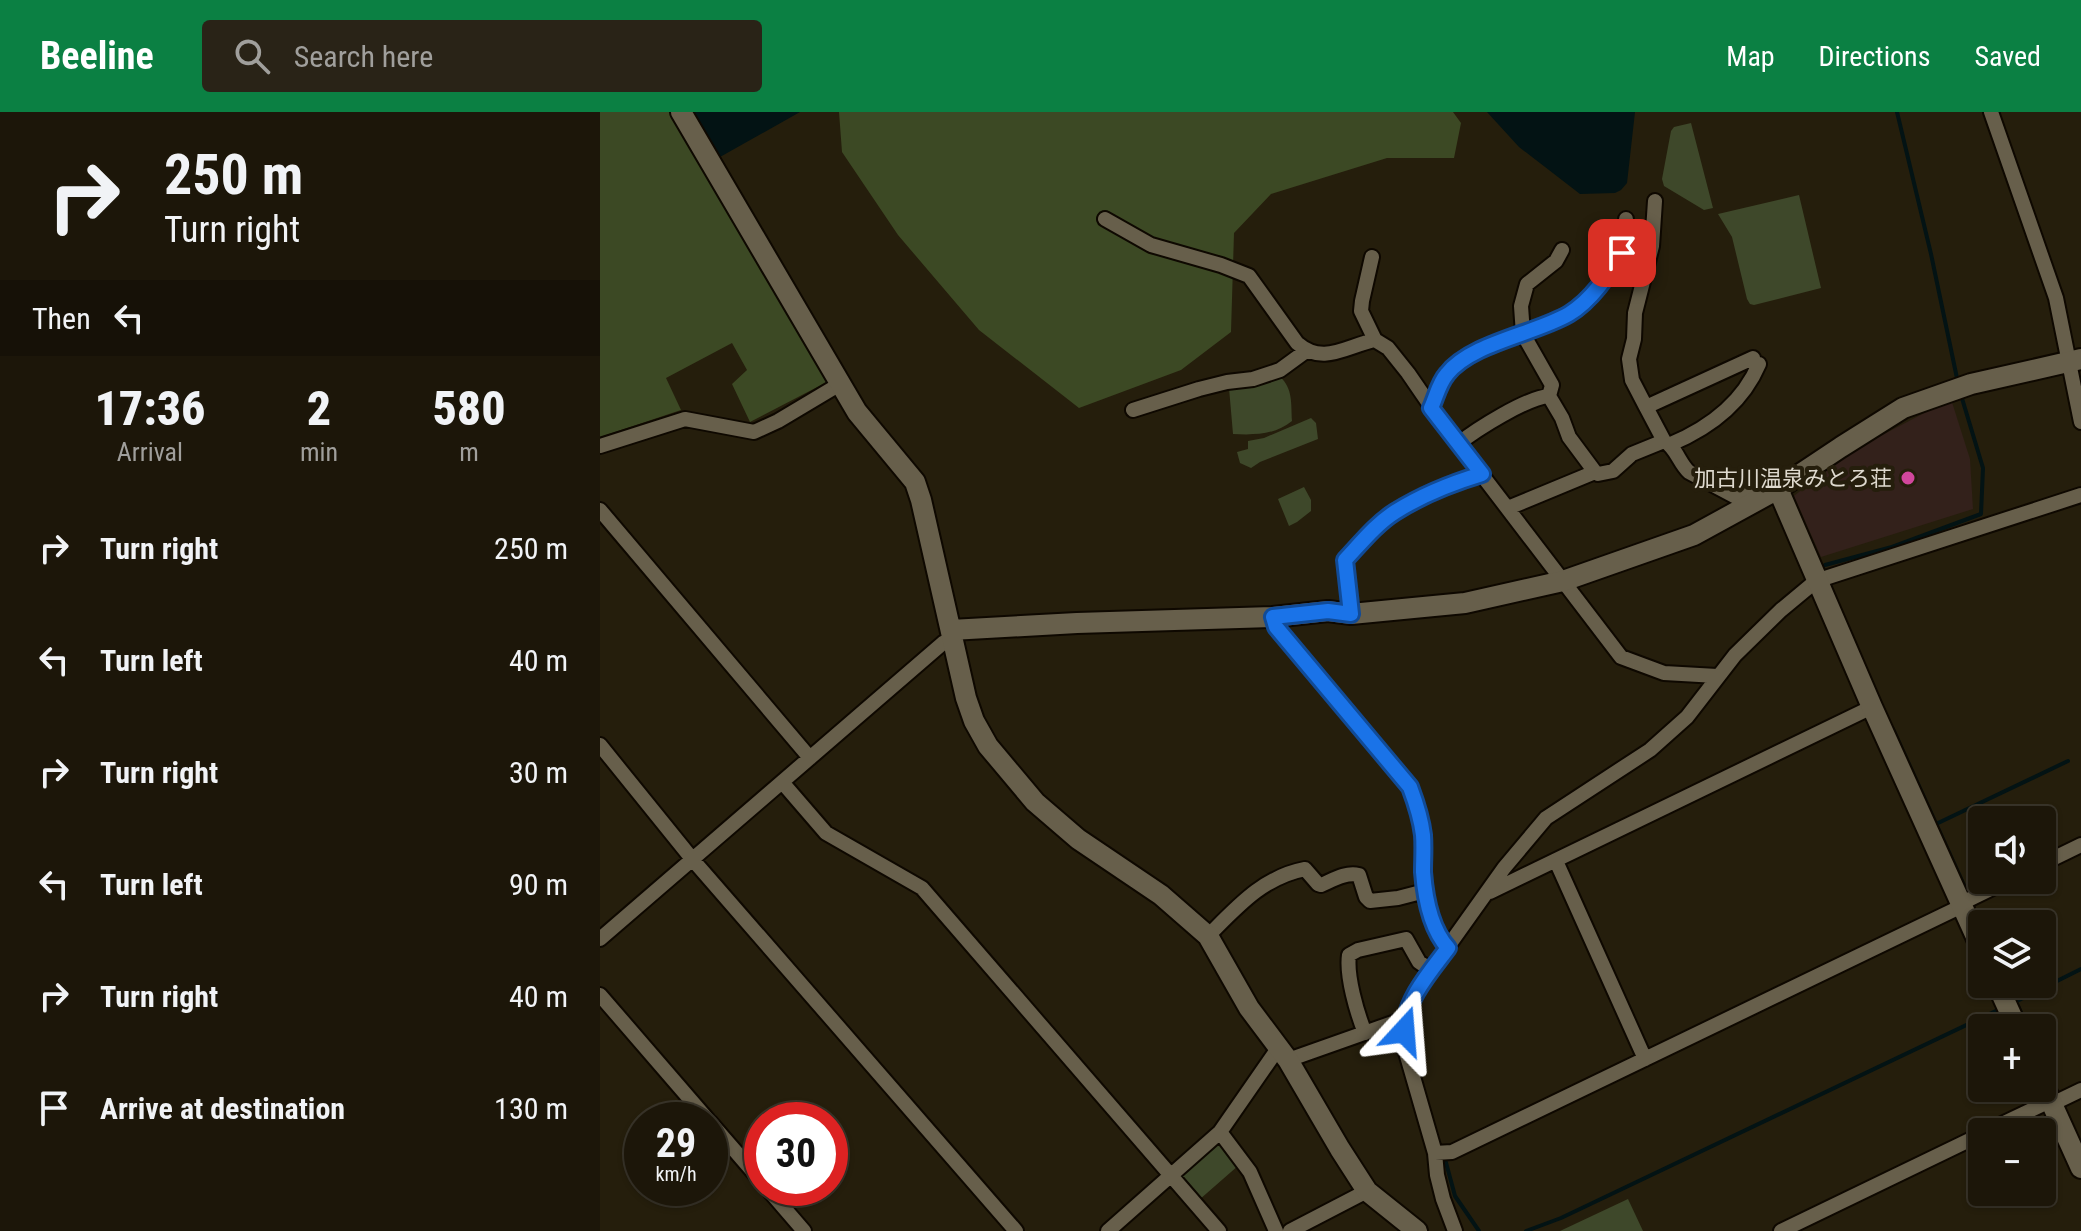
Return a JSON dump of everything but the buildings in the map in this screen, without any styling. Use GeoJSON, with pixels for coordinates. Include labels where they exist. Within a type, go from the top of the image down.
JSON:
{"type":"FeatureCollection","features":[{"type":"Feature","properties":{"kind":"street"},"geometry":{"type":"LineString","coordinates":[[681,112],[857,412],[915,482],[958,668],[974,721],[988,746],[1035,802],[1078,839],[1161,895],[1208,936],[1249,1008],[1283,1054],[1367,1191],[1417,1231]]}},
{"type":"Feature","properties":{"kind":"street"},"geometry":{"type":"LineString","coordinates":[[1991,112],[2075,361],[2081,422]]}},
{"type":"Feature","properties":{"kind":"street"},"geometry":{"type":"LineString","coordinates":[[1655,201],[1652,246],[1635,313],[1629,359],[1632,380],[1667,443],[1689,472],[1738,498],[1766,483],[1778,489],[1816,581],[1968,919]]}},
{"type":"Feature","properties":{"kind":"street"},"geometry":{"type":"LineString","coordinates":[[1105,219],[1151,245],[1249,276],[1306,351],[1331,355],[1375,340]]}},
{"type":"Feature","properties":{"kind":"street"},"geometry":{"type":"LineString","coordinates":[[1431,408],[1449,371],[1488,346],[1571,313],[1587,301],[1622,253],[1626,219]]}},
{"type":"Feature","properties":{"kind":"street"},"geometry":{"type":"LineString","coordinates":[[1562,250],[1556,261],[1527,284],[1522,300],[1523,334],[1552,385],[1549,396],[1569,437],[1598,474],[1613,471],[1632,454],[1695,434],[1721,416],[1746,391],[1756,361],[1646,407]]}},
{"type":"Feature","properties":{"kind":"street"},"geometry":{"type":"LineString","coordinates":[[1372,257],[1361,311],[1375,340],[1388,348],[1408,373],[1431,408],[1621,657],[1664,673],[1717,676]]}},
{"type":"Feature","properties":{"kind":"street"},"geometry":{"type":"LineString","coordinates":[[1133,410],[1199,389],[1253,379],[1280,370],[1306,351]]}},
{"type":"Feature","properties":{"kind":"street"},"geometry":{"type":"LineString","coordinates":[[600,939],[952,634],[1091,623],[1273,617],[1328,611],[1351,614],[1465,603],[1563,581],[1694,535],[1778,489],[1903,408],[1971,384],[2075,361]]}},
{"type":"Feature","properties":{"kind":"street"},"geometry":{"type":"LineString","coordinates":[[600,446],[685,419],[754,432],[840,384]]}},
{"type":"Feature","properties":{"kind":"street"},"geometry":{"type":"LineString","coordinates":[[1458,444],[1482,426],[1538,398],[1549,396]]}},
{"type":"Feature","properties":{"kind":"street"},"geometry":{"type":"LineString","coordinates":[[1508,508],[1595,472]]}},
{"type":"Feature","properties":{"kind":"street"},"geometry":{"type":"LineString","coordinates":[[1351,614],[1345,560],[1396,512],[1448,484],[1482,474]]}},
{"type":"Feature","properties":{"kind":"street"},"geometry":{"type":"LineString","coordinates":[[1455,1231],[1440,1187],[1435,1153],[1405,1049],[1404,1019],[1431,970],[1504,868],[1546,818],[1650,750],[1687,717],[1735,655],[1816,581],[2081,495]]}},
{"type":"Feature","properties":{"kind":"street"},"geometry":{"type":"LineString","coordinates":[[600,510],[810,758]]}},
{"type":"Feature","properties":{"kind":"street"},"geometry":{"type":"LineString","coordinates":[[1273,617],[1276,627],[1410,787],[1419,811],[1423,838],[1425,891],[1433,924],[1448,948]]}},
{"type":"Feature","properties":{"kind":"street"},"geometry":{"type":"LineString","coordinates":[[1487,894],[1872,707]]}},
{"type":"Feature","properties":{"kind":"street"},"geometry":{"type":"LineString","coordinates":[[600,745],[693,860],[1016,1231]]}},
{"type":"Feature","properties":{"kind":"street"},"geometry":{"type":"LineString","coordinates":[[782,782],[826,833],[922,888],[1219,1231]]}},
{"type":"Feature","properties":{"kind":"street"},"geometry":{"type":"LineString","coordinates":[[2056,857],[2081,845]]}},
{"type":"Feature","properties":{"kind":"street"},"geometry":{"type":"LineString","coordinates":[[1556,861],[1645,1059]]}},
{"type":"Feature","properties":{"kind":"street"},"geometry":{"type":"LineString","coordinates":[[1208,936],[1257,889],[1305,869],[1321,885],[1340,877],[1359,875],[1370,901],[1425,891]]}},
{"type":"Feature","properties":{"kind":"street"},"geometry":{"type":"LineString","coordinates":[[1435,1153],[1452,1152],[1962,906],[1980,894]]}},
{"type":"Feature","properties":{"kind":"street"},"geometry":{"type":"LineString","coordinates":[[1365,1033],[1355,1000],[1349,955],[1406,939],[1419,962],[1431,970]]}},
{"type":"Feature","properties":{"kind":"street"},"geometry":{"type":"LineString","coordinates":[[600,995],[693,1102]]}},
{"type":"Feature","properties":{"kind":"street"},"geometry":{"type":"LineString","coordinates":[[1108,1231],[1220,1132],[1283,1054],[1365,1033],[1404,1019]]}},
{"type":"Feature","properties":{"kind":"street"},"geometry":{"type":"LineString","coordinates":[[2056,1095],[2081,1090]]}},
{"type":"Feature","properties":{"kind":"street"},"geometry":{"type":"LineString","coordinates":[[2010,1118],[2038,1102]]}},
{"type":"Feature","properties":{"kind":"street"},"geometry":{"type":"LineString","coordinates":[[2051,1102],[2081,1168]]}},
{"type":"Feature","properties":{"kind":"street"},"geometry":{"type":"LineString","coordinates":[[1220,1132],[1250,1172],[1276,1231]]}},
{"type":"Feature","properties":{"kind":"street"},"geometry":{"type":"LineString","coordinates":[[1781,1231],[1968,1141]]}},
{"type":"Feature","properties":{"kind":"street"},"geometry":{"type":"LineString","coordinates":[[728,1143],[744,1161]]}},
{"type":"Feature","properties":{"kind":"street"},"geometry":{"type":"LineString","coordinates":[[1290,1231],[1367,1191]]}},
{"type":"Feature","properties":{"kind":"street"},"geometry":{"type":"LineString","coordinates":[[782,1206],[804,1231]]}},
{"type":"Feature","properties":{"kind":"shaded area"},"geometry":{"type":"Polygon","coordinates":[[[694,112],[800,112],[720,157],[694,112]]]}},
{"type":"Feature","properties":{"kind":"shaded area"},"geometry":{"type":"Polygon","coordinates":[[[1487,112],[1635,112],[1627,183],[1615,193],[1580,194],[1519,147],[1487,112]]]}},
{"type":"Feature","properties":{"kind":"shaded area"},"geometry":{"type":"Polygon","coordinates":[[[1951,399],[1970,459],[1973,509],[1821,557],[1794,496],[1848,453],[1951,399]]]}},
{"type":"Feature","properties":{"kind":"green space"},"geometry":{"type":"Polygon","coordinates":[[[600,112],[669,112],[827,382],[750,422],[732,384],[747,370],[732,343],[666,378],[681,410],[600,437],[600,112]]]}},
{"type":"Feature","properties":{"kind":"green space"},"geometry":{"type":"Polygon","coordinates":[[[839,112],[1453,112],[1461,123],[1454,158],[1387,158],[1271,194],[1234,233],[1231,332],[1181,370],[1079,408],[979,330],[898,235],[842,152],[839,112]]]}},
{"type":"Feature","properties":{"kind":"green space"},"geometry":{"type":"Polygon","coordinates":[[[1691,123],[1713,208],[1704,210],[1664,186],[1662,179],[1671,131],[1674,127],[1691,123]]]}},
{"type":"Feature","properties":{"kind":"green space"},"geometry":{"type":"Polygon","coordinates":[[[1799,195],[1821,288],[1750,304],[1732,237],[1718,214],[1799,195]]]}},
{"type":"Feature","properties":{"kind":"green space"},"geometry":{"type":"Polygon","coordinates":[[[1280,377],[1289,391],[1292,421],[1271,432],[1233,434],[1229,388],[1251,387],[1280,377]]]}},
{"type":"Feature","properties":{"kind":"green space"},"geometry":{"type":"Polygon","coordinates":[[[1311,418],[1316,423],[1318,439],[1251,468],[1240,463],[1237,452],[1248,449],[1248,441],[1264,438],[1311,418]]]}},
{"type":"Feature","properties":{"kind":"green space"},"geometry":{"type":"Polygon","coordinates":[[[1304,487],[1311,500],[1311,511],[1289,526],[1278,499],[1304,487]]]}},
{"type":"Feature","properties":{"kind":"green space"},"geometry":{"type":"Polygon","coordinates":[[[1216,1143],[1222,1144],[1239,1165],[1199,1200],[1185,1185],[1180,1174],[1216,1143]]]}},
{"type":"Feature","properties":{"kind":"green space"},"geometry":{"type":"Polygon","coordinates":[[[1628,1199],[1643,1231],[1560,1231],[1628,1199]]]}},
{"type":"Feature","properties":{"kind":"waterway"},"geometry":{"type":"LineString","coordinates":[[1897,112],[1958,383]]}},
{"type":"Feature","properties":{"kind":"waterway"},"geometry":{"type":"LineString","coordinates":[[1825,565],[1892,547],[1981,514],[1983,468],[1961,395]]}},
{"type":"Feature","properties":{"kind":"waterway"},"geometry":{"type":"LineString","coordinates":[[1893,729],[1968,894]]}},
{"type":"Feature","properties":{"kind":"waterway"},"geometry":{"type":"LineString","coordinates":[[1936,824],[2068,761]]}},
{"type":"Feature","properties":{"kind":"waterway"},"geometry":{"type":"LineString","coordinates":[[2011,1004],[2081,969]]}},
{"type":"Feature","properties":{"kind":"waterway"},"geometry":{"type":"LineString","coordinates":[[2014,998],[2022,1014]]}},
{"type":"Feature","properties":{"kind":"waterway"},"geometry":{"type":"LineString","coordinates":[[1526,1231],[1561,1218],[2000,1009]]}},
{"type":"Feature","properties":{"kind":"waterway"},"geometry":{"type":"LineString","coordinates":[[1440,1158],[1445,1159],[1455,1196],[1479,1231]]}},
{"type":"Feature","properties":{"kind":"place","name":"加古川温泉みとろ荘"},"geometry":{"type":"Point","coordinates":[1908,478]}},
{"type":"Feature","properties":{"kind":"route"},"geometry":{"type":"LineString","coordinates":[[1404,1031],[1404,1019],[1412,1001],[1448,948],[1433,924],[1426,895],[1419,811],[1410,787],[1276,627],[1273,617],[1328,611],[1351,614],[1345,560],[1396,512],[1448,484],[1482,474],[1431,408],[1442,380],[1449,371],[1488,346],[1571,313],[1596,291],[1622,253]]}}]}
